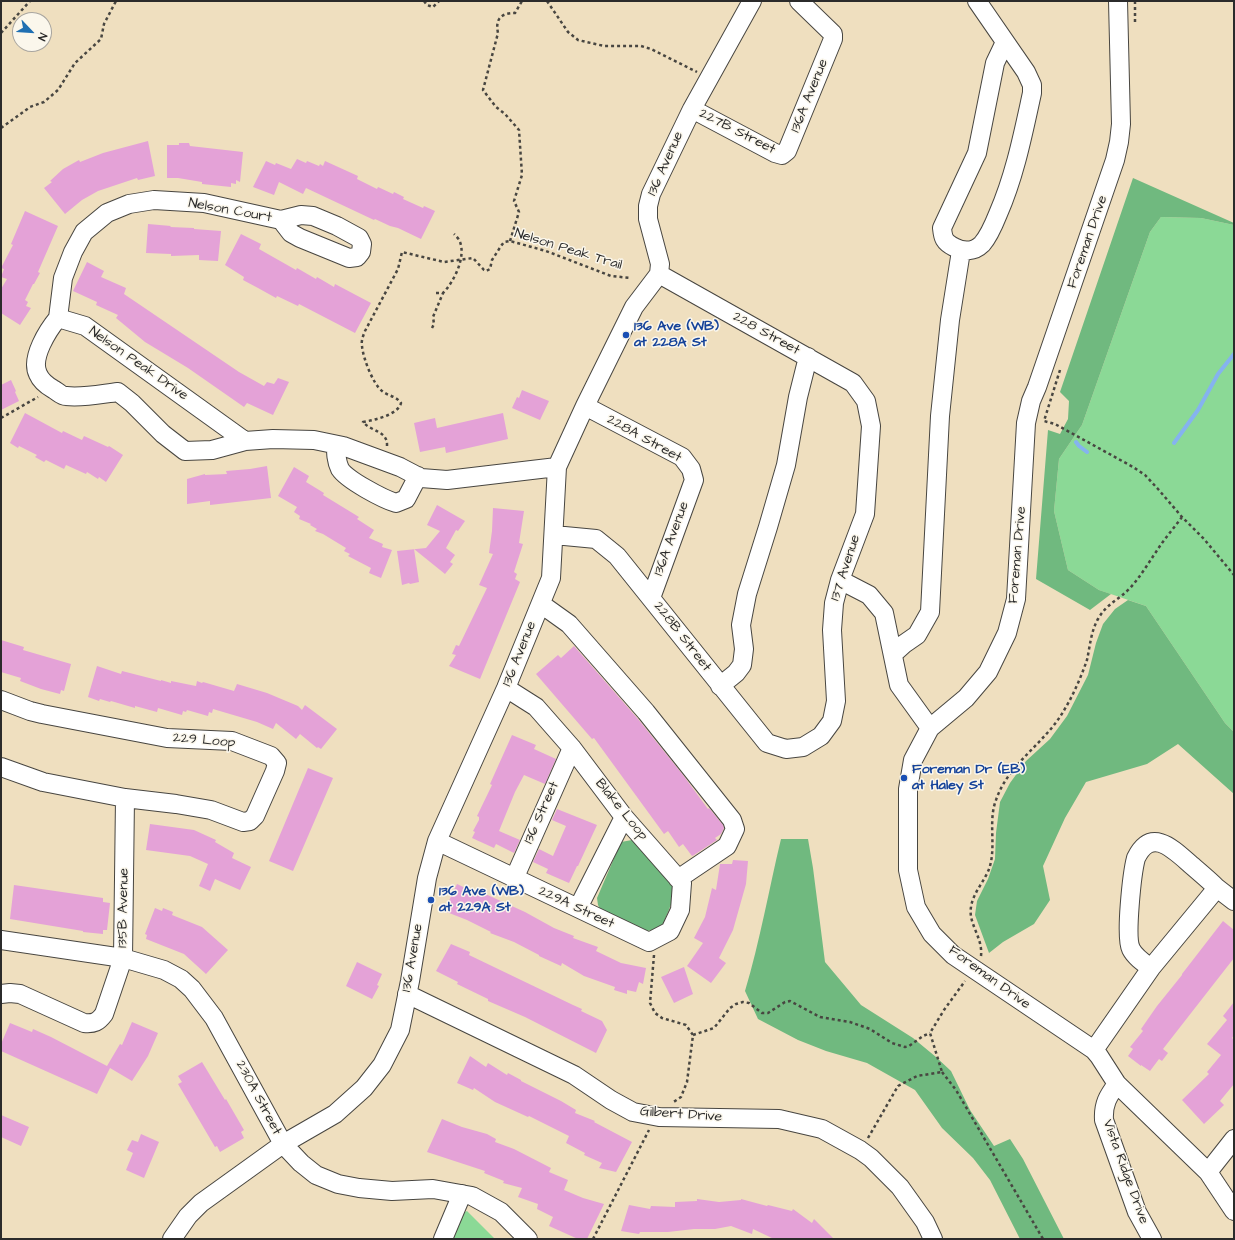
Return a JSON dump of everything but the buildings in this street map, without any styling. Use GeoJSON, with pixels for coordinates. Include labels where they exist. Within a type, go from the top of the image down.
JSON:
{"type":"FeatureCollection","features":[{"type":"Feature","properties":{"kind":"street","name":"136 Avenue"},"geometry":{"type":"LineString","coordinates":[[172,1239],[188,1216],[200,1203],[283,1144],[335,1114],[364,1088],[382,1065],[400,1030],[408,994],[427,878],[437,841],[506,688],[551,578],[557,467],[634,306],[658,274],[660,264],[648,219],[648,206],[651,194],[692,109],[752,1]]}},
{"type":"Feature","properties":{"kind":"street","name":"136A Avenue"},"geometry":{"type":"LineString","coordinates":[[782,154],[787,151],[834,34],[799,1]]}},
{"type":"Feature","properties":{"kind":"street"},"geometry":{"type":"LineString","coordinates":[[977,1],[1006,42],[1026,72],[1032,85],[1032,93],[1018,157],[1005,198],[993,227],[982,244],[971,250],[961,251],[948,244],[943,236],[942,228],[977,153],[995,63],[1006,42]]}},
{"type":"Feature","properties":{"kind":"street","name":"Foreman Drive"},"geometry":{"type":"LineString","coordinates":[[1118,1],[1121,124],[1116,160],[1031,401],[1026,424],[1016,599],[1007,633],[988,672],[966,698],[930,728],[913,760],[908,789],[908,870],[916,907],[932,934],[953,955],[1094,1050],[1117,1084],[1208,1172],[1234,1211]]}},
{"type":"Feature","properties":{"kind":"street","name":"227B Street"},"geometry":{"type":"LineString","coordinates":[[692,109],[775,153],[782,154]]}},
{"type":"Feature","properties":{"kind":"street","name":"Nelson Court"},"geometry":{"type":"LineString","coordinates":[[58,318],[63,278],[73,252],[84,232],[107,213],[130,204],[154,200],[204,203],[281,220],[301,214],[313,216],[337,226],[359,238],[362,244],[361,252],[357,257],[348,258],[291,233],[281,220]]}},
{"type":"Feature","properties":{"kind":"street"},"geometry":{"type":"LineString","coordinates":[[892,654],[917,635],[930,612],[940,416],[950,320],[961,251]]}},
{"type":"Feature","properties":{"kind":"street","name":"228 Street"},"geometry":{"type":"LineString","coordinates":[[658,274],[853,383],[866,401]]}},
{"type":"Feature","properties":{"kind":"street"},"geometry":{"type":"LineString","coordinates":[[58,318],[49,329],[36,362],[37,373],[44,384],[64,396],[84,397],[118,392],[132,403],[163,434],[185,451],[212,450],[245,441],[273,439],[314,440],[336,445],[400,466],[421,478],[447,480],[557,467]]}},
{"type":"Feature","properties":{"kind":"street","name":"Nelson Peak Drive"},"geometry":{"type":"LineString","coordinates":[[58,318],[85,326],[245,441]]}},
{"type":"Feature","properties":{"kind":"street"},"geometry":{"type":"LineString","coordinates":[[720,686],[736,673],[742,664],[744,649],[741,625],[747,594],[786,465],[798,397],[808,357]]}},
{"type":"Feature","properties":{"kind":"street","name":"137 Avenue"},"geometry":{"type":"LineString","coordinates":[[804,747],[821,736],[832,721],[836,701],[832,630],[834,603],[840,580],[865,514],[872,426],[866,401]]}},
{"type":"Feature","properties":{"kind":"street","name":"228A Street"},"geometry":{"type":"LineString","coordinates":[[585,406],[682,457],[691,469],[694,480]]}},
{"type":"Feature","properties":{"kind":"street"},"geometry":{"type":"LineString","coordinates":[[336,445],[336,461],[341,470],[350,478],[388,500],[396,503],[406,499],[418,476]]}},
{"type":"Feature","properties":{"kind":"street","name":"136A Avenue"},"geometry":{"type":"LineString","coordinates":[[651,598],[694,480]]}},
{"type":"Feature","properties":{"kind":"street","name":"228B Street"},"geometry":{"type":"LineString","coordinates":[[554,535],[596,539],[617,556],[767,743],[786,749],[804,747]]}},
{"type":"Feature","properties":{"kind":"street"},"geometry":{"type":"LineString","coordinates":[[840,580],[869,595],[884,613],[899,685],[930,728]]}},
{"type":"Feature","properties":{"kind":"street"},"geometry":{"type":"LineString","coordinates":[[540,604],[570,624],[646,712],[732,820],[735,829],[726,846],[678,879],[682,883],[680,910],[670,931],[652,948]]}},
{"type":"Feature","properties":{"kind":"street","name":"Blake Loop"},"geometry":{"type":"LineString","coordinates":[[506,688],[536,707],[572,748],[624,817],[678,879]]}},
{"type":"Feature","properties":{"kind":"street","name":"229 Loop"},"geometry":{"type":"LineString","coordinates":[[1,700],[42,714],[167,738],[232,741],[271,756],[277,763],[275,771],[255,816],[250,821],[243,822],[211,810],[125,798],[43,782],[1,767]]}},
{"type":"Feature","properties":{"kind":"street","name":"136 Street"},"geometry":{"type":"LineString","coordinates":[[514,879],[572,748]]}},
{"type":"Feature","properties":{"kind":"street","name":"135B Avenue"},"geometry":{"type":"LineString","coordinates":[[1,994],[10,992],[20,994],[84,1023],[92,1024],[98,1021],[104,1014],[123,958],[125,798]]}},
{"type":"Feature","properties":{"kind":"street"},"geometry":{"type":"LineString","coordinates":[[578,908],[624,817]]}},
{"type":"Feature","properties":{"kind":"street","name":"229A Street"},"geometry":{"type":"LineString","coordinates":[[437,841],[514,879],[578,908],[652,948]]}},
{"type":"Feature","properties":{"kind":"street"},"geometry":{"type":"LineString","coordinates":[[1151,968],[1134,954],[1130,948],[1128,934],[1134,866],[1140,850],[1145,845],[1159,842],[1166,844],[1234,901]]}},
{"type":"Feature","properties":{"kind":"street"},"geometry":{"type":"LineString","coordinates":[[1094,1050],[1151,968],[1217,888]]}},
{"type":"Feature","properties":{"kind":"street","name":"230A Street"},"geometry":{"type":"LineString","coordinates":[[1,940],[123,958],[164,970],[180,979],[192,989],[214,1018],[283,1144],[301,1163],[316,1175],[338,1184],[359,1188],[392,1191],[433,1189],[472,1196],[501,1212],[528,1239]]}},
{"type":"Feature","properties":{"kind":"street","name":"Gilbert Drive"},"geometry":{"type":"LineString","coordinates":[[408,994],[574,1075],[610,1100],[633,1112],[659,1117],[779,1119],[822,1129],[860,1150],[871,1158],[900,1187],[925,1222],[933,1239]]}},
{"type":"Feature","properties":{"kind":"street","name":"Vista Ridge Drive"},"geometry":{"type":"LineString","coordinates":[[1117,1084],[1104,1105],[1104,1120],[1137,1212],[1152,1239]]}},
{"type":"Feature","properties":{"kind":"street"},"geometry":{"type":"LineString","coordinates":[[1208,1172],[1234,1139]]}},
{"type":"Feature","properties":{"kind":"street"},"geometry":{"type":"LineString","coordinates":[[443,1239],[462,1194]]}},
{"type":"Feature","properties":{"kind":"path"},"geometry":{"type":"LineString","coordinates":[[1,33],[30,1]]}},
{"type":"Feature","properties":{"kind":"path"},"geometry":{"type":"LineString","coordinates":[[1,128],[30,107],[44,102],[58,90],[75,63],[101,39],[104,24],[116,1]]}},
{"type":"Feature","properties":{"kind":"path"},"geometry":{"type":"LineString","coordinates":[[424,1],[427,5],[433,7],[439,1]]}},
{"type":"Feature","properties":{"kind":"path"},"geometry":{"type":"LineString","coordinates":[[510,241],[519,212],[514,201],[522,176],[519,130],[505,114],[496,107],[483,90],[498,33],[497,28],[500,17],[506,13],[514,13],[522,1]]}},
{"type":"Feature","properties":{"kind":"path"},"geometry":{"type":"LineString","coordinates":[[548,1],[568,32],[578,40],[610,46],[641,46],[651,49],[697,72]]}},
{"type":"Feature","properties":{"kind":"path"},"geometry":{"type":"LineString","coordinates":[[432,328],[434,324],[432,317],[443,293],[453,280],[462,258],[460,241],[454,234]]}},
{"type":"Feature","properties":{"kind":"path","name":"Nelson Peak Trail"},"geometry":{"type":"LineString","coordinates":[[462,258],[473,258],[484,270],[488,271],[492,260],[501,246],[504,242],[510,241],[546,251],[611,276],[631,278]]}},
{"type":"Feature","properties":{"kind":"path"},"geometry":{"type":"LineString","coordinates":[[386,450],[386,438],[368,427],[363,422],[374,420],[391,413],[399,407],[401,403],[377,386],[364,357],[362,348],[362,341],[365,331],[398,269],[402,252],[444,262],[452,262],[462,258]]}},
{"type":"Feature","properties":{"kind":"path"},"geometry":{"type":"LineString","coordinates":[[436,293],[443,293]]}},
{"type":"Feature","properties":{"kind":"path"},"geometry":{"type":"LineString","coordinates":[[1,418],[53,389]]}},
{"type":"Feature","properties":{"kind":"path"},"geometry":{"type":"LineString","coordinates":[[1044,421],[1056,424],[1068,430],[1145,475],[1182,517],[1204,539],[1234,575]]}},
{"type":"Feature","properties":{"kind":"path"},"geometry":{"type":"LineString","coordinates":[[981,956],[982,945],[973,923],[971,907],[990,866],[992,853],[992,822],[995,800],[1011,773],[1025,756],[1049,732],[1064,710],[1084,667],[1094,629],[1102,612],[1109,604],[1130,588],[1182,517]]}},
{"type":"Feature","properties":{"kind":"path"},"geometry":{"type":"LineString","coordinates":[[652,948],[650,1003],[655,1013],[662,1018],[686,1025],[693,1035],[687,1082],[681,1097],[668,1106]]}},
{"type":"Feature","properties":{"kind":"path"},"geometry":{"type":"LineString","coordinates":[[693,1035],[714,1028],[730,1008],[736,1004],[743,1002],[749,1003],[762,1013],[768,1012],[785,1002],[790,1001],[820,1017],[850,1022],[870,1029],[892,1043],[905,1047],[910,1046],[930,1033],[965,980]]}},
{"type":"Feature","properties":{"kind":"path"},"geometry":{"type":"LineString","coordinates":[[930,1033],[942,1072],[956,1090],[1043,1239]]}},
{"type":"Feature","properties":{"kind":"path"},"geometry":{"type":"LineString","coordinates":[[864,1144],[898,1086],[917,1076],[942,1072]]}},
{"type":"Feature","properties":{"kind":"path"},"geometry":{"type":"LineString","coordinates":[[593,1239],[650,1129]]}},
{"type":"Feature","properties":{"kind":"green space"},"geometry":{"type":"Polygon","coordinates":[[[1133,178],[1234,223],[1234,225],[1201,218],[1161,217],[1150,232],[1082,425],[1059,459],[1054,511],[1068,570],[1099,590],[1111,594],[1090,610],[1036,579],[1048,430],[1060,434],[1068,419],[1069,401],[1060,392],[1133,178]]]}},
{"type":"Feature","properties":{"kind":"green space"},"geometry":{"type":"Polygon","coordinates":[[[1161,217],[1201,218],[1234,225],[1234,732],[1225,723],[1146,606],[1099,590],[1068,570],[1054,511],[1059,459],[1082,425],[1150,232],[1161,217]]]}},
{"type":"Feature","properties":{"kind":"green space"},"geometry":{"type":"Polygon","coordinates":[[[1128,600],[1146,606],[1225,723],[1234,732],[1234,794],[1178,744],[1147,764],[1086,782],[1065,818],[1043,866],[1050,900],[1034,924],[1003,942],[989,953],[975,915],[977,901],[988,879],[995,859],[996,833],[1000,802],[1010,783],[1026,761],[1050,739],[1067,716],[1088,675],[1096,643],[1103,624],[1115,609],[1128,600]]]}},
{"type":"Feature","properties":{"kind":"green space"},"geometry":{"type":"Polygon","coordinates":[[[781,839],[808,839],[825,962],[861,1005],[913,1038],[951,1071],[970,1110],[994,1146],[1010,1139],[1023,1159],[1064,1239],[1020,1239],[990,1180],[973,1158],[942,1128],[915,1090],[867,1063],[826,1051],[798,1040],[758,1019],[745,991],[760,934],[781,839]]]}},
{"type":"Feature","properties":{"kind":"green space"},"geometry":{"type":"Polygon","coordinates":[[[632,840],[638,844],[672,879],[675,895],[663,924],[657,929],[642,932],[600,909],[597,898],[621,842],[632,840]]]}},
{"type":"Feature","properties":{"kind":"green space"},"geometry":{"type":"Polygon","coordinates":[[[467,1211],[495,1239],[446,1239],[448,1221],[467,1211]]]}},
{"type":"Feature","properties":{"kind":"waterway"},"geometry":{"type":"LineString","coordinates":[[1174,443],[1198,410],[1218,374],[1234,354]]}},
{"type":"Feature","properties":{"kind":"waterway"},"geometry":{"type":"LineString","coordinates":[[1076,442],[1087,452]]}},
{"type":"Feature","properties":{"kind":"place","name":"136 Ave (WB) at 228A St"},"geometry":{"type":"Point","coordinates":[626,335]}},
{"type":"Feature","properties":{"kind":"place","name":"Foreman Dr (EB) at Haley St"},"geometry":{"type":"Point","coordinates":[904,778]}},
{"type":"Feature","properties":{"kind":"place","name":"136 Ave (WB) at 229A St"},"geometry":{"type":"Point","coordinates":[431,900]}}]}
